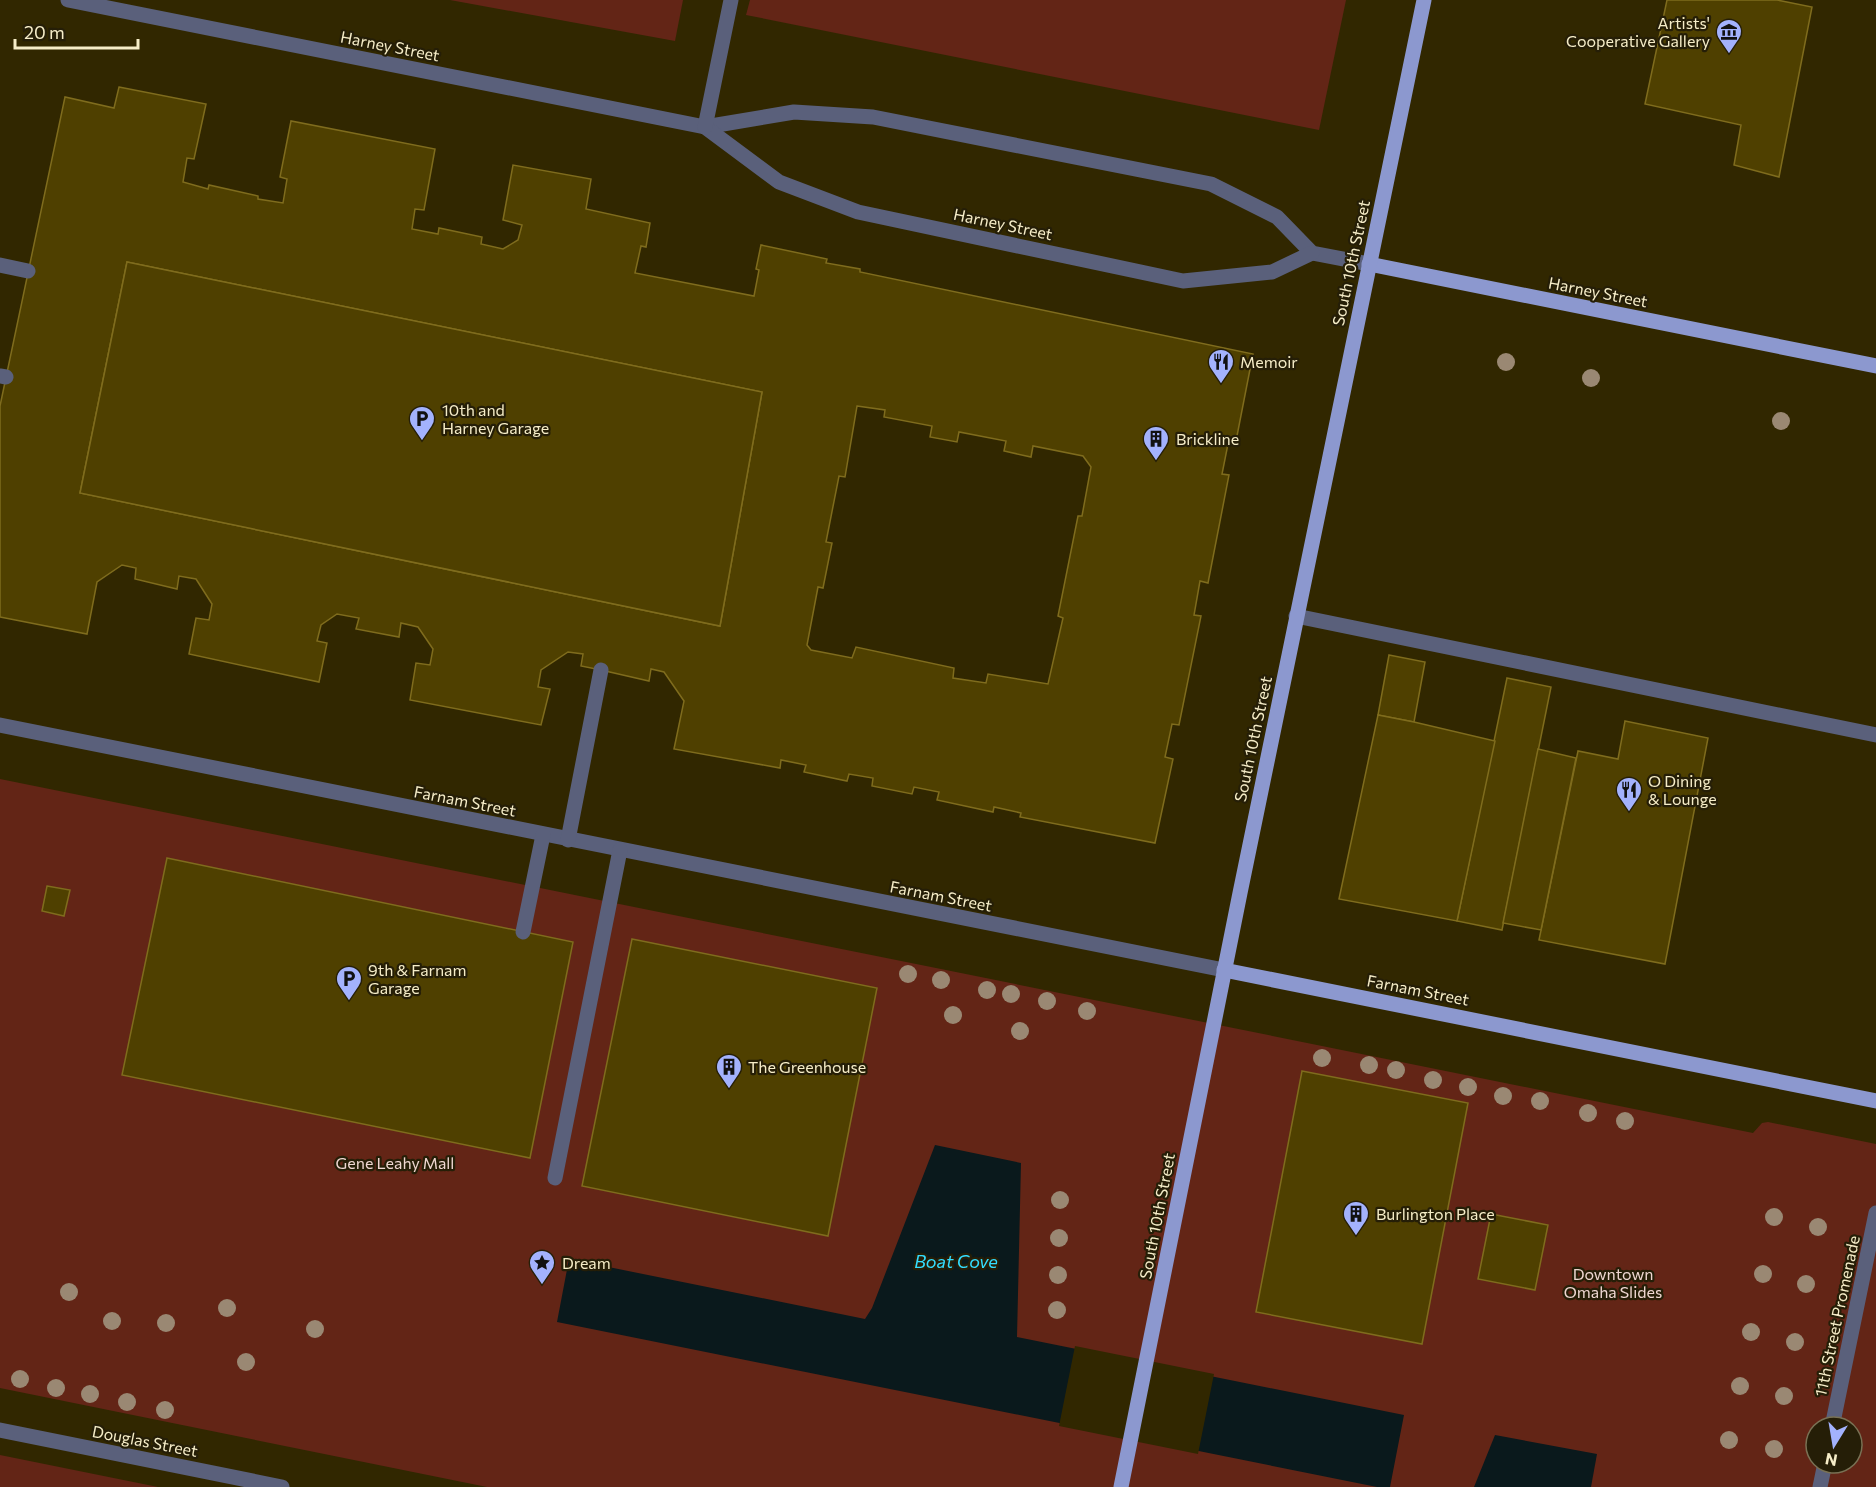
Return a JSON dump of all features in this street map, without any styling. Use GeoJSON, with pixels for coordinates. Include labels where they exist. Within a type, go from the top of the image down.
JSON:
{"type":"FeatureCollection","features":[{"type":"Feature","properties":{"kind":"main road","name":"South 10th Street"},"geometry":{"type":"LineString","coordinates":[[1121,1487],[1296,616],[1424,0]]}},
{"type":"Feature","properties":{"kind":"main road","name":"Harney Street"},"geometry":{"type":"LineString","coordinates":[[1369,264],[1876,366]]}},
{"type":"Feature","properties":{"kind":"main road","name":"Farnam Street"},"geometry":{"type":"LineString","coordinates":[[1224,970],[1876,1101]]}},
{"type":"Feature","properties":{"kind":"street","name":"Harney Street"},"geometry":{"type":"LineString","coordinates":[[68,0],[705,127],[794,112],[873,117],[1211,184],[1277,217],[1312,253],[1369,264]]}},
{"type":"Feature","properties":{"kind":"street"},"geometry":{"type":"LineString","coordinates":[[705,127],[731,0]]}},
{"type":"Feature","properties":{"kind":"street","name":"Harney Street"},"geometry":{"type":"LineString","coordinates":[[705,127],[779,182],[858,212],[1172,279],[1183,281],[1272,272],[1312,253]]}},
{"type":"Feature","properties":{"kind":"street"},"geometry":{"type":"LineString","coordinates":[[0,266],[28,271]]}},
{"type":"Feature","properties":{"kind":"street"},"geometry":{"type":"LineString","coordinates":[[1296,616],[1876,735]]}},
{"type":"Feature","properties":{"kind":"street"},"geometry":{"type":"LineString","coordinates":[[568,840],[600,670]]}},
{"type":"Feature","properties":{"kind":"street","name":"Farnam Street"},"geometry":{"type":"LineString","coordinates":[[0,725],[1224,970]]}},
{"type":"Feature","properties":{"kind":"street"},"geometry":{"type":"LineString","coordinates":[[524,932],[543,835]]}},
{"type":"Feature","properties":{"kind":"street"},"geometry":{"type":"LineString","coordinates":[[555,1178],[620,850]]}},
{"type":"Feature","properties":{"kind":"street","name":"11th Street Promenade"},"geometry":{"type":"LineString","coordinates":[[1834,1415],[1876,1213]]}},
{"type":"Feature","properties":{"kind":"street","name":"Douglas Street"},"geometry":{"type":"LineString","coordinates":[[0,1430],[282,1487]]}},
{"type":"Feature","properties":{"kind":"green space"},"geometry":{"type":"Polygon","coordinates":[[[450,0],[683,0],[675,41],[450,0]]]}},
{"type":"Feature","properties":{"kind":"green space"},"geometry":{"type":"Polygon","coordinates":[[[750,0],[1346,0],[1319,130],[746,15],[750,0]]]}},
{"type":"Feature","properties":{"kind":"green space","name":"Gene Leahy Mall"},"geometry":{"type":"Polygon","coordinates":[[[0,779],[1753,1133],[1762,1123],[1768,1122],[1876,1144],[1876,1487],[487,1487],[0,1388],[0,779]]]}},
{"type":"Feature","properties":{"kind":"green space"},"geometry":{"type":"Polygon","coordinates":[[[0,1455],[158,1487],[0,1487],[0,1455]]]}},
{"type":"Feature","properties":{"kind":"water","name":"Boat Cove"},"geometry":{"type":"Polygon","coordinates":[[[935,1145],[1021,1163],[1017,1337],[1404,1415],[1390,1487],[1377,1487],[557,1322],[569,1259],[865,1319],[872,1308],[935,1145]]]}},
{"type":"Feature","properties":{"kind":"water"},"geometry":{"type":"Polygon","coordinates":[[[1495,1435],[1597,1454],[1591,1487],[1474,1487],[1495,1435]]]}},
{"type":"Feature","properties":{"kind":"pier"},"geometry":{"type":"Polygon","coordinates":[[[1075,1346],[1214,1374],[1198,1454],[1059,1426],[1075,1346]]]}},
{"type":"Feature","properties":{"kind":"building","name":"Artists' Cooperative Gallery"},"geometry":{"type":"Polygon","coordinates":[[[1667,0],[1777,0],[1812,7],[1779,177],[1734,165],[1741,125],[1645,104],[1667,0]]]}},
{"type":"Feature","properties":{"kind":"building","name":"Brickline"},"geometry":{"type":"Polygon","coordinates":[[[119,87],[206,104],[194,159],[187,158],[183,182],[208,189],[209,185],[258,196],[258,199],[283,203],[287,179],[280,177],[291,121],[435,149],[424,210],[415,209],[412,229],[438,234],[439,228],[482,237],[481,244],[503,249],[518,240],[522,225],[503,220],[513,165],[591,179],[586,209],[650,223],[646,247],[641,246],[635,273],[754,296],[761,245],[827,259],[826,263],[860,269],[860,272],[1253,354],[1236,441],[1229,439],[1222,474],[1229,475],[1208,583],[1200,581],[1194,615],[1201,616],[1179,725],[1172,724],[1165,757],[1173,759],[1155,843],[1020,817],[1021,813],[994,807],[993,812],[937,800],[939,792],[914,787],[912,794],[872,786],[873,778],[849,774],[847,781],[804,772],[806,765],[781,760],[780,768],[674,749],[684,701],[664,672],[651,669],[649,681],[581,666],[583,654],[568,652],[541,670],[538,687],[550,689],[541,725],[410,700],[416,663],[430,665],[433,649],[418,627],[401,623],[399,637],[356,629],[359,618],[337,614],[321,625],[317,641],[327,643],[319,682],[189,654],[196,618],[209,620],[212,604],[196,579],[179,576],[177,589],[135,579],[136,568],[122,565],[97,582],[87,634],[0,617],[0,406],[65,97],[114,108],[119,87]],[[127,262],[80,493],[720,626],[762,392],[127,262]],[[857,406],[845,477],[839,476],[826,542],[832,543],[823,588],[818,587],[807,645],[811,650],[852,658],[856,647],[954,668],[953,678],[986,683],[988,674],[1048,684],[1063,618],[1058,616],[1078,516],[1082,516],[1091,467],[1083,456],[1033,446],[1031,457],[1004,451],[1006,441],[959,432],[957,442],[930,437],[932,426],[884,417],[885,410],[857,406]]]}},
{"type":"Feature","properties":{"kind":"building","name":"10th and Harney Garage"},"geometry":{"type":"Polygon","coordinates":[[[127,262],[762,392],[720,626],[80,493],[127,262]]]}},
{"type":"Feature","properties":{"kind":"building"},"geometry":{"type":"Polygon","coordinates":[[[1389,655],[1425,662],[1414,722],[1378,715],[1389,655]]]}},
{"type":"Feature","properties":{"kind":"building"},"geometry":{"type":"Polygon","coordinates":[[[1507,678],[1551,687],[1502,930],[1457,921],[1507,678]]]}},
{"type":"Feature","properties":{"kind":"building"},"geometry":{"type":"Polygon","coordinates":[[[1378,715],[1495,741],[1457,921],[1339,899],[1378,715]]]}},
{"type":"Feature","properties":{"kind":"building"},"geometry":{"type":"Polygon","coordinates":[[[1625,721],[1708,738],[1665,964],[1539,940],[1578,751],[1618,759],[1625,721]]]}},
{"type":"Feature","properties":{"kind":"building"},"geometry":{"type":"Polygon","coordinates":[[[1538,749],[1576,758],[1541,930],[1503,923],[1538,749]]]}},
{"type":"Feature","properties":{"kind":"building","name":"9th & Farnam Garage"},"geometry":{"type":"Polygon","coordinates":[[[167,858],[573,942],[530,1158],[122,1075],[167,858]]]}},
{"type":"Feature","properties":{"kind":"building"},"geometry":{"type":"Polygon","coordinates":[[[47,886],[70,890],[64,916],[42,911],[47,886]]]}},
{"type":"Feature","properties":{"kind":"building","name":"The Greenhouse"},"geometry":{"type":"Polygon","coordinates":[[[632,939],[877,988],[828,1236],[582,1186],[632,939]]]}},
{"type":"Feature","properties":{"kind":"building","name":"Burlington Place"},"geometry":{"type":"Polygon","coordinates":[[[1302,1071],[1468,1103],[1422,1344],[1256,1312],[1302,1071]]]}},
{"type":"Feature","properties":{"kind":"building"},"geometry":{"type":"Polygon","coordinates":[[[1491,1214],[1548,1225],[1535,1290],[1478,1279],[1491,1214]]]}},
{"type":"Feature","properties":{"kind":"place","name":"Artists' Cooperative Gallery"},"geometry":{"type":"Point","coordinates":[1729,55]}},
{"type":"Feature","properties":{"kind":"place","name":"Memoir"},"geometry":{"type":"Point","coordinates":[1221,385]}},
{"type":"Feature","properties":{"kind":"place","name":"10th and Harney Garage"},"geometry":{"type":"Point","coordinates":[422,442]}},
{"type":"Feature","properties":{"kind":"place","name":"Brickline"},"geometry":{"type":"Point","coordinates":[1156,462]}},
{"type":"Feature","properties":{"kind":"place","name":"O Dining & Lounge"},"geometry":{"type":"Point","coordinates":[1629,813]}},
{"type":"Feature","properties":{"kind":"place","name":"9th & Farnam Garage"},"geometry":{"type":"Point","coordinates":[349,1002]}},
{"type":"Feature","properties":{"kind":"place","name":"The Greenhouse"},"geometry":{"type":"Point","coordinates":[729,1090]}},
{"type":"Feature","properties":{"kind":"place","name":"Burlington Place"},"geometry":{"type":"Point","coordinates":[1356,1237]}},
{"type":"Feature","properties":{"kind":"place","name":"Dream"},"geometry":{"type":"Point","coordinates":[542,1286]}},
{"type":"Feature","properties":{"kind":"park label","name":"Downtown Omaha Slides"},"geometry":{"type":"Point","coordinates":[1613,1283]}}]}
